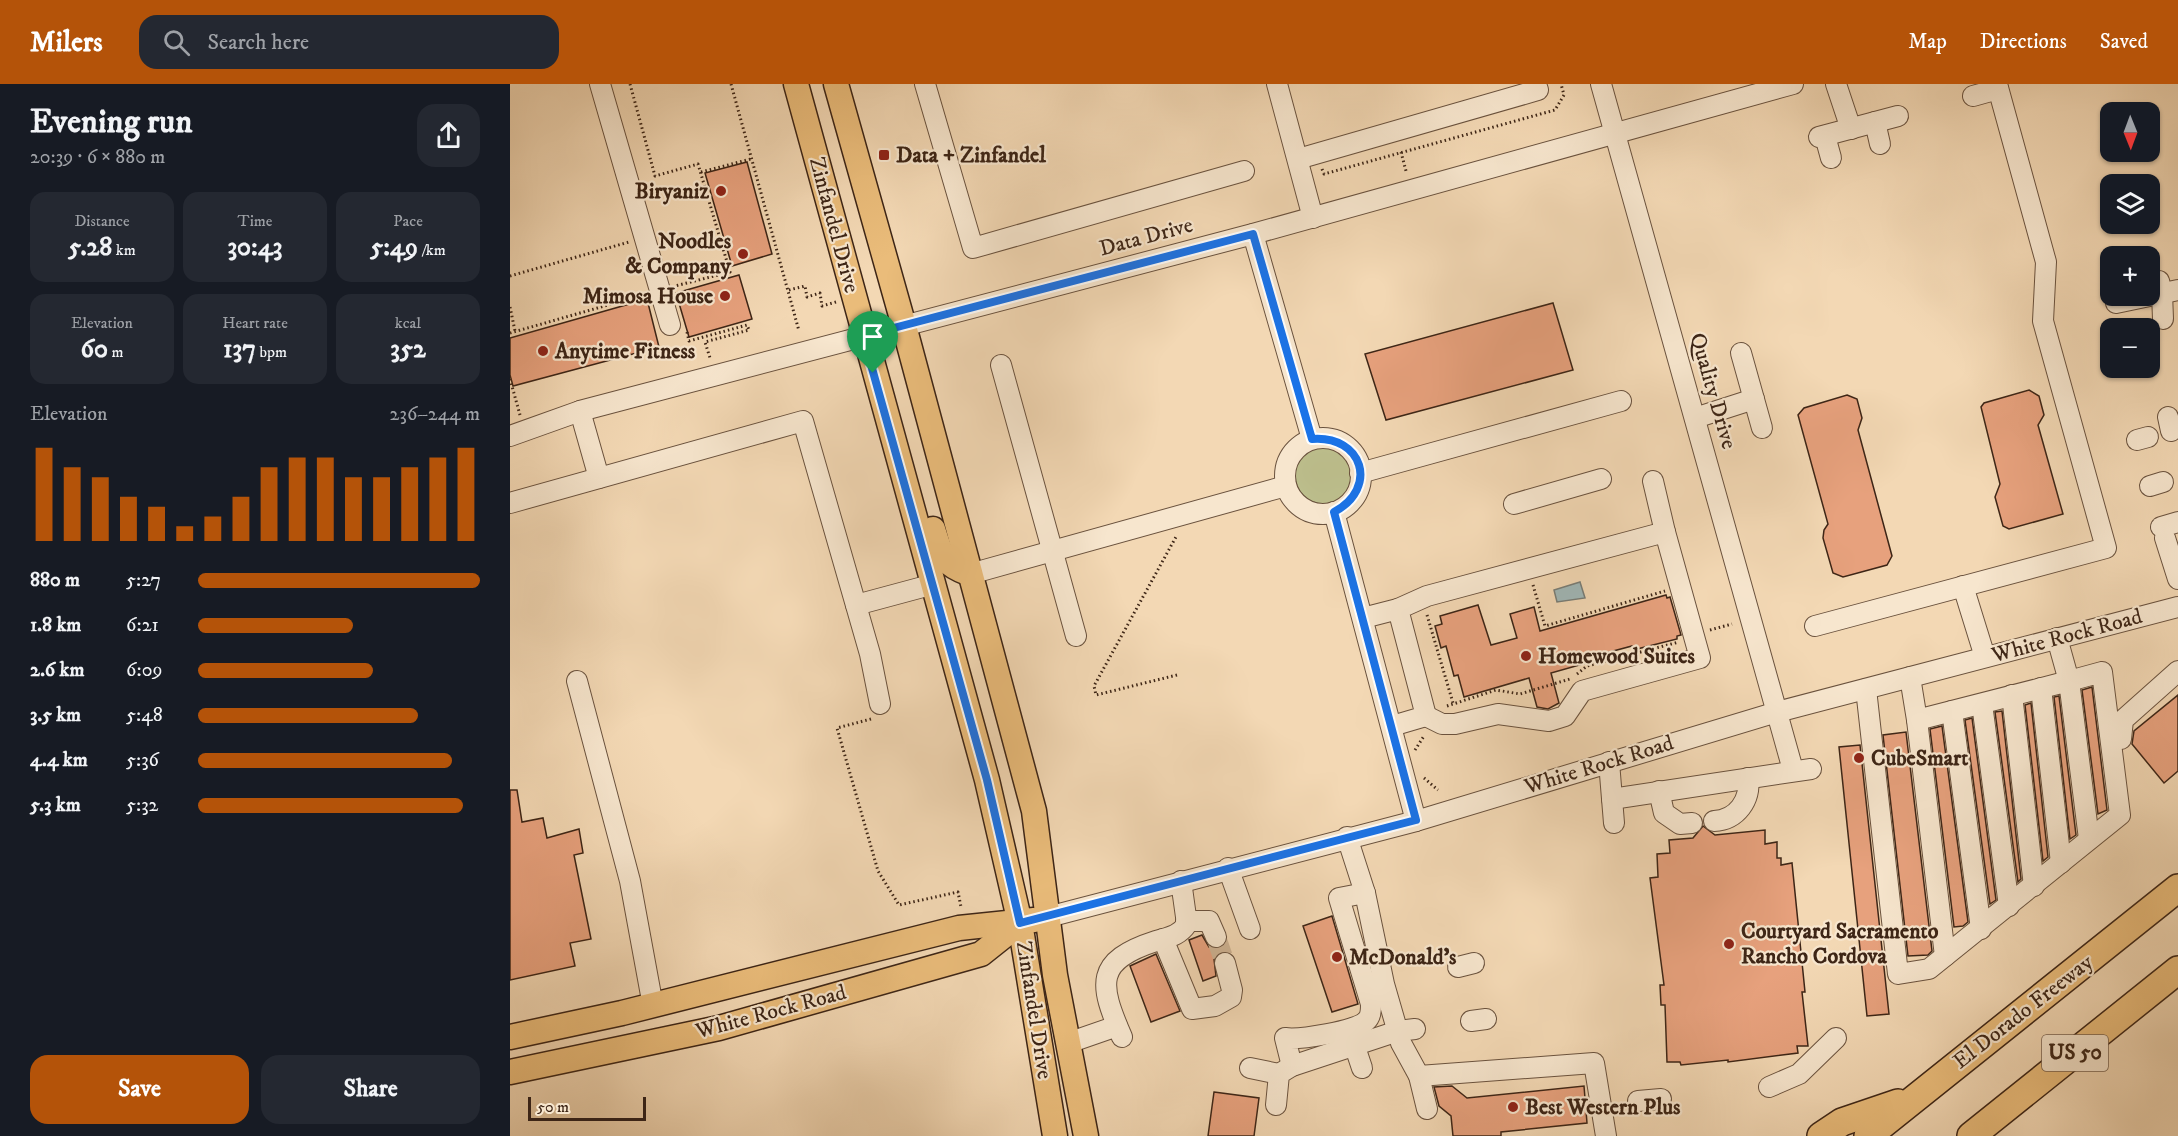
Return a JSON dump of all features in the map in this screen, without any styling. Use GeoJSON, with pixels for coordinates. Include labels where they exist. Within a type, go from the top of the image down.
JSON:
{"type":"FeatureCollection","features":[{"type":"Feature","properties":{"kind":"highway","name":"El Dorado Freeway"},"geometry":{"type":"LineString","coordinates":[[1868,1136],[2178,888]]}},
{"type":"Feature","properties":{"kind":"highway","name":"US 50"},"geometry":{"type":"LineString","coordinates":[[1971,1136],[2178,970]]}},
{"type":"Feature","properties":{"kind":"highway"},"geometry":{"type":"LineString","coordinates":[[1821,1136],[1842,1122],[1916,1096]]}},
{"type":"Feature","properties":{"kind":"main road","name":"Zinfandel Drive"},"geometry":{"type":"LineString","coordinates":[[796,84],[863,336],[987,780],[1020,923],[1055,1136]]}},
{"type":"Feature","properties":{"kind":"main road","name":"Zinfandel Drive"},"geometry":{"type":"LineString","coordinates":[[836,84],[904,326],[1034,811],[1068,1043],[1086,1136]]}},
{"type":"Feature","properties":{"kind":"main road"},"geometry":{"type":"LineString","coordinates":[[912,507],[928,516],[941,554],[950,567],[970,574]]}},
{"type":"Feature","properties":{"kind":"main road"},"geometry":{"type":"LineString","coordinates":[[934,584],[952,590],[961,598],[967,612],[1002,741],[1019,756]]}},
{"type":"Feature","properties":{"kind":"main road","name":"White Rock Road"},"geometry":{"type":"LineString","coordinates":[[510,1037],[652,1006],[958,928],[1020,923],[1048,917]]}},
{"type":"Feature","properties":{"kind":"main road","name":"White Rock Road"},"geometry":{"type":"LineString","coordinates":[[510,1072],[719,1028],[981,954],[1020,923]]}},
{"type":"Feature","properties":{"kind":"street"},"geometry":{"type":"LineString","coordinates":[[600,84],[670,326]]}},
{"type":"Feature","properties":{"kind":"street"},"geometry":{"type":"LineString","coordinates":[[925,84],[973,248],[1244,171]]}},
{"type":"Feature","properties":{"kind":"street"},"geometry":{"type":"LineString","coordinates":[[1277,84],[1313,218]]}},
{"type":"Feature","properties":{"kind":"street"},"geometry":{"type":"LineString","coordinates":[[1298,159],[1538,90],[1536,84]]}},
{"type":"Feature","properties":{"kind":"street","name":"Quality Drive"},"geometry":{"type":"LineString","coordinates":[[1601,84],[1777,712],[1802,770],[1748,778]]}},
{"type":"Feature","properties":{"kind":"street","name":"Data Drive"},"geometry":{"type":"LineString","coordinates":[[510,436],[580,411],[1313,218],[1793,84]]}},
{"type":"Feature","properties":{"kind":"street"},"geometry":{"type":"LineString","coordinates":[[1836,84],[1851,129]]}},
{"type":"Feature","properties":{"kind":"street"},"geometry":{"type":"LineString","coordinates":[[1815,626],[2106,548],[2043,321],[2046,262],[1997,87],[1973,96]]}},
{"type":"Feature","properties":{"kind":"street"},"geometry":{"type":"LineString","coordinates":[[1831,158],[1822,137],[1898,116]]}},
{"type":"Feature","properties":{"kind":"street"},"geometry":{"type":"LineString","coordinates":[[1875,122],[1880,144]]}},
{"type":"Feature","properties":{"kind":"street"},"geometry":{"type":"LineString","coordinates":[[1253,234],[1312,439]]}},
{"type":"Feature","properties":{"kind":"street"},"geometry":{"type":"LineString","coordinates":[[2163,319],[2166,288]]}},
{"type":"Feature","properties":{"kind":"street"},"geometry":{"type":"LineString","coordinates":[[1742,353],[1762,428]]}},
{"type":"Feature","properties":{"kind":"street"},"geometry":{"type":"LineString","coordinates":[[1000,366],[1076,636]]}},
{"type":"Feature","properties":{"kind":"street"},"geometry":{"type":"LineString","coordinates":[[1695,418],[1754,399]]}},
{"type":"Feature","properties":{"kind":"street"},"geometry":{"type":"LineString","coordinates":[[1360,473],[1621,400]]}},
{"type":"Feature","properties":{"kind":"street"},"geometry":{"type":"LineString","coordinates":[[580,411],[599,478]]}},
{"type":"Feature","properties":{"kind":"street"},"geometry":{"type":"LineString","coordinates":[[510,503],[803,421],[856,605],[876,711]]}},
{"type":"Feature","properties":{"kind":"street"},"geometry":{"type":"LineString","coordinates":[[1327,438],[1341,442],[1353,452],[1360,473],[1357,494],[1347,505],[1334,512],[1319,513],[1305,509],[1293,500],[1286,486],[1285,472],[1289,458],[1299,446],[1312,439],[1327,438]]}},
{"type":"Feature","properties":{"kind":"street"},"geometry":{"type":"LineString","coordinates":[[1514,504],[1601,479]]}},
{"type":"Feature","properties":{"kind":"street"},"geometry":{"type":"LineString","coordinates":[[1392,726],[1426,716],[1445,724],[1498,714],[1549,721],[1565,716],[1582,691],[1700,658],[1653,481]]}},
{"type":"Feature","properties":{"kind":"street"},"geometry":{"type":"LineString","coordinates":[[970,574],[1286,486]]}},
{"type":"Feature","properties":{"kind":"street"},"geometry":{"type":"LineString","coordinates":[[1334,512],[1416,820]]}},
{"type":"Feature","properties":{"kind":"street"},"geometry":{"type":"LineString","coordinates":[[2168,529],[2178,579]]}},
{"type":"Feature","properties":{"kind":"street"},"geometry":{"type":"LineString","coordinates":[[1363,618],[1398,609],[1427,596],[1665,532]]}},
{"type":"Feature","properties":{"kind":"street"},"geometry":{"type":"LineString","coordinates":[[856,605],[934,584]]}},
{"type":"Feature","properties":{"kind":"street"},"geometry":{"type":"LineString","coordinates":[[1963,586],[1985,657]]}},
{"type":"Feature","properties":{"kind":"street","name":"White Rock Road"},"geometry":{"type":"LineString","coordinates":[[1048,917],[1416,820],[1777,712],[2178,607]]}},
{"type":"Feature","properties":{"kind":"street"},"geometry":{"type":"LineString","coordinates":[[1398,609],[1426,716]]}},
{"type":"Feature","properties":{"kind":"street"},"geometry":{"type":"LineString","coordinates":[[2057,638],[2069,681],[2089,839]]}},
{"type":"Feature","properties":{"kind":"street"},"geometry":{"type":"LineString","coordinates":[[2121,739],[2123,720],[2178,670]]}},
{"type":"Feature","properties":{"kind":"street"},"geometry":{"type":"LineString","coordinates":[[1866,688],[1898,974],[1929,969],[2120,815],[2102,672],[1917,720]]}},
{"type":"Feature","properties":{"kind":"street"},"geometry":{"type":"LineString","coordinates":[[1910,677],[1945,956]]}},
{"type":"Feature","properties":{"kind":"street"},"geometry":{"type":"LineString","coordinates":[[577,681],[630,881],[652,1006]]}},
{"type":"Feature","properties":{"kind":"street"},"geometry":{"type":"LineString","coordinates":[[2041,688],[2061,863]]}},
{"type":"Feature","properties":{"kind":"street"},"geometry":{"type":"LineString","coordinates":[[2012,695],[2034,886]]}},
{"type":"Feature","properties":{"kind":"street"},"geometry":{"type":"LineString","coordinates":[[1982,704],[2009,906]]}},
{"type":"Feature","properties":{"kind":"street"},"geometry":{"type":"LineString","coordinates":[[1952,711],[1981,929]]}},
{"type":"Feature","properties":{"kind":"street"},"geometry":{"type":"LineString","coordinates":[[1609,762],[1614,823]]}},
{"type":"Feature","properties":{"kind":"street"},"geometry":{"type":"LineString","coordinates":[[1612,799],[1748,778],[1749,788],[1742,806],[1726,821],[1714,821]]}},
{"type":"Feature","properties":{"kind":"street"},"geometry":{"type":"LineString","coordinates":[[1659,791],[1664,813],[1680,824],[1692,823]]}},
{"type":"Feature","properties":{"kind":"street"},"geometry":{"type":"LineString","coordinates":[[1347,837],[1407,1030],[1401,1043],[1419,1076],[1427,1109]]}},
{"type":"Feature","properties":{"kind":"street"},"geometry":{"type":"LineString","coordinates":[[1228,868],[1250,929]]}},
{"type":"Feature","properties":{"kind":"street"},"geometry":{"type":"LineString","coordinates":[[1068,1043],[1120,1031],[1106,1000],[1107,979],[1116,959],[1133,949],[1180,934],[1187,924],[1181,881]]}},
{"type":"Feature","properties":{"kind":"street"},"geometry":{"type":"LineString","coordinates":[[1298,1070],[1285,1038],[1299,1040],[1357,1027],[1366,1021],[1370,1014],[1371,1004],[1339,898],[1365,893]]}},
{"type":"Feature","properties":{"kind":"street"},"geometry":{"type":"LineString","coordinates":[[1186,921],[1209,921],[1216,937]]}},
{"type":"Feature","properties":{"kind":"street"},"geometry":{"type":"LineString","coordinates":[[1163,939],[1192,1009],[1215,1006],[1230,997],[1232,990],[1225,963]]}},
{"type":"Feature","properties":{"kind":"street"},"geometry":{"type":"LineString","coordinates":[[1250,1068],[1298,1070],[1355,1047],[1407,1030]]}},
{"type":"Feature","properties":{"kind":"street"},"geometry":{"type":"LineString","coordinates":[[1770,1087],[1799,1074],[1836,1038]]}},
{"type":"Feature","properties":{"kind":"street"},"geometry":{"type":"LineString","coordinates":[[1355,1047],[1362,1068]]}},
{"type":"Feature","properties":{"kind":"street"},"geometry":{"type":"LineString","coordinates":[[1419,1076],[1594,1063],[1606,1136]]}},
{"type":"Feature","properties":{"kind":"street"},"geometry":{"type":"LineString","coordinates":[[1276,1105],[1298,1070]]}},
{"type":"Feature","properties":{"kind":"street"},"geometry":{"type":"LineString","coordinates":[[1638,1101],[1661,1099]]}},
{"type":"Feature","properties":{"kind":"path"},"geometry":{"type":"LineString","coordinates":[[630,84],[654,176],[698,164],[730,272],[673,286]]}},
{"type":"Feature","properties":{"kind":"path"},"geometry":{"type":"LineString","coordinates":[[730,84],[799,331]]}},
{"type":"Feature","properties":{"kind":"path"},"geometry":{"type":"LineString","coordinates":[[1320,161],[1324,174],[1555,110],[1564,94],[1561,84]]}},
{"type":"Feature","properties":{"kind":"path"},"geometry":{"type":"LineString","coordinates":[[1401,152],[1406,171]]}},
{"type":"Feature","properties":{"kind":"path"},"geometry":{"type":"LineString","coordinates":[[701,172],[751,159]]}},
{"type":"Feature","properties":{"kind":"path"},"geometry":{"type":"LineString","coordinates":[[788,290],[805,286],[807,297],[820,293],[822,306],[838,302]]}},
{"type":"Feature","properties":{"kind":"path"},"geometry":{"type":"LineString","coordinates":[[510,333],[648,294]]}},
{"type":"Feature","properties":{"kind":"path"},"geometry":{"type":"LineString","coordinates":[[510,307],[515,331]]}},
{"type":"Feature","properties":{"kind":"path"},"geometry":{"type":"LineString","coordinates":[[510,379],[521,418]]}},
{"type":"Feature","properties":{"kind":"path"},"geometry":{"type":"LineString","coordinates":[[1177,675],[1096,695],[1094,686],[1179,530]]}},
{"type":"Feature","properties":{"kind":"path"},"geometry":{"type":"LineString","coordinates":[[1533,585],[1545,626],[1676,588]]}},
{"type":"Feature","properties":{"kind":"path"},"geometry":{"type":"LineString","coordinates":[[1437,612],[1427,615],[1453,703]]}},
{"type":"Feature","properties":{"kind":"path"},"geometry":{"type":"LineString","coordinates":[[1416,760],[1414,752],[1421,738],[1432,734],[1443,737],[1448,704],[1496,690],[1520,694],[1569,680],[1587,666],[1694,637],[1732,624]]}},
{"type":"Feature","properties":{"kind":"path"},"geometry":{"type":"LineString","coordinates":[[876,711],[837,728],[878,871],[899,905],[958,892],[961,907]]}},
{"type":"Feature","properties":{"kind":"path"},"geometry":{"type":"LineString","coordinates":[[1420,776],[1438,790]]}},
{"type":"Feature","properties":{"kind":"green space"},"geometry":{"type":"Polygon","coordinates":[[[1324,446],[1340,451],[1348,459],[1353,475],[1348,491],[1340,499],[1324,504],[1308,499],[1300,491],[1295,475],[1300,459],[1308,451],[1324,446]]]}},
{"type":"Feature","properties":{"kind":"water"},"geometry":{"type":"Polygon","coordinates":[[[1580,582],[1585,598],[1557,602],[1554,590],[1580,582]]]}},
{"type":"Feature","properties":{"kind":"building"},"geometry":{"type":"Polygon","coordinates":[[[747,162],[772,254],[732,266],[705,173],[747,162]]]}},
{"type":"Feature","properties":{"kind":"building"},"geometry":{"type":"Polygon","coordinates":[[[739,275],[752,319],[689,337],[676,293],[739,275]]]}},
{"type":"Feature","properties":{"kind":"building"},"geometry":{"type":"Polygon","coordinates":[[[647,299],[659,347],[513,386],[510,375],[510,338],[647,299]]]}},
{"type":"Feature","properties":{"kind":"building"},"geometry":{"type":"Polygon","coordinates":[[[1553,303],[1573,370],[1386,420],[1365,354],[1553,303]]]}},
{"type":"Feature","properties":{"kind":"building"},"geometry":{"type":"Polygon","coordinates":[[[2029,390],[2039,396],[2044,415],[2038,425],[2063,514],[2009,529],[2003,526],[1995,497],[2000,484],[1981,407],[1984,403],[2029,390]]]}},
{"type":"Feature","properties":{"kind":"building"},"geometry":{"type":"Polygon","coordinates":[[[1847,395],[1857,399],[1862,418],[1858,430],[1892,556],[1887,565],[1843,577],[1833,573],[1823,538],[1828,524],[1798,415],[1804,408],[1847,395]]]}},
{"type":"Feature","properties":{"kind":"building","name":"Homewood Suites"},"geometry":{"type":"Polygon","coordinates":[[[1666,595],[1667,598],[1670,597],[1681,635],[1677,636],[1677,639],[1633,650],[1632,646],[1602,654],[1604,658],[1551,673],[1559,703],[1548,709],[1537,707],[1529,678],[1464,697],[1458,675],[1454,676],[1446,646],[1441,648],[1435,626],[1442,624],[1440,616],[1478,605],[1491,645],[1517,638],[1510,614],[1534,607],[1540,631],[1666,595]]]}},
{"type":"Feature","properties":{"kind":"building"},"geometry":{"type":"Polygon","coordinates":[[[2092,687],[2107,810],[2098,814],[2082,690],[2092,687]]]}},
{"type":"Feature","properties":{"kind":"building"},"geometry":{"type":"Polygon","coordinates":[[[2178,695],[2178,771],[2164,783],[2132,744],[2134,731],[2178,695]]]}},
{"type":"Feature","properties":{"kind":"building"},"geometry":{"type":"Polygon","coordinates":[[[2059,696],[2076,835],[2070,839],[2054,697],[2059,696]]]}},
{"type":"Feature","properties":{"kind":"building"},"geometry":{"type":"Polygon","coordinates":[[[2031,703],[2048,857],[2043,861],[2025,705],[2031,703]]]}},
{"type":"Feature","properties":{"kind":"building"},"geometry":{"type":"Polygon","coordinates":[[[2002,711],[2021,879],[2018,882],[1995,712],[2002,711]]]}},
{"type":"Feature","properties":{"kind":"building"},"geometry":{"type":"Polygon","coordinates":[[[1972,718],[1996,900],[1990,904],[1965,720],[1972,718]]]}},
{"type":"Feature","properties":{"kind":"building"},"geometry":{"type":"Polygon","coordinates":[[[1942,726],[1968,922],[1963,926],[1954,927],[1930,729],[1942,726]]]}},
{"type":"Feature","properties":{"kind":"building"},"geometry":{"type":"Polygon","coordinates":[[[1906,732],[1932,951],[1928,955],[1908,956],[1883,735],[1906,732]]]}},
{"type":"Feature","properties":{"kind":"building"},"geometry":{"type":"Polygon","coordinates":[[[1860,745],[1889,1014],[1867,1016],[1839,747],[1860,745]]]}},
{"type":"Feature","properties":{"kind":"building"},"geometry":{"type":"Polygon","coordinates":[[[510,790],[517,790],[522,822],[543,818],[547,838],[579,829],[583,853],[574,855],[591,939],[570,943],[575,966],[510,980],[510,790]]]}},
{"type":"Feature","properties":{"kind":"building","name":"Courtyard Sacramento Rancho Cordova"},"geometry":{"type":"Polygon","coordinates":[[[1703,826],[1715,835],[1765,830],[1765,844],[1777,842],[1777,858],[1781,858],[1781,865],[1792,863],[1808,1046],[1797,1046],[1798,1053],[1728,1062],[1728,1060],[1681,1065],[1680,1062],[1667,1062],[1665,1005],[1661,1005],[1660,985],[1664,985],[1650,878],[1658,877],[1657,854],[1670,853],[1669,840],[1693,838],[1703,826]]]}},
{"type":"Feature","properties":{"kind":"building"},"geometry":{"type":"Polygon","coordinates":[[[1332,916],[1358,1004],[1332,1012],[1303,926],[1332,916]]]}},
{"type":"Feature","properties":{"kind":"building"},"geometry":{"type":"Polygon","coordinates":[[[1202,935],[1209,947],[1220,948],[1225,944],[1228,951],[1221,952],[1214,959],[1216,976],[1203,981],[1189,940],[1202,935]]]}},
{"type":"Feature","properties":{"kind":"building"},"geometry":{"type":"Polygon","coordinates":[[[1156,954],[1180,1011],[1151,1022],[1130,966],[1156,954]]]}},
{"type":"Feature","properties":{"kind":"building","name":"Best Western Plus"},"geometry":{"type":"Polygon","coordinates":[[[1452,1086],[1467,1098],[1584,1086],[1587,1123],[1501,1132],[1501,1136],[1453,1136],[1451,1116],[1439,1106],[1434,1087],[1452,1086]]]}},
{"type":"Feature","properties":{"kind":"building"},"geometry":{"type":"Polygon","coordinates":[[[1214,1092],[1259,1098],[1254,1136],[1208,1136],[1214,1092]]]}},
{"type":"Feature","properties":{"kind":"tunnel"},"geometry":{"type":"LineString","coordinates":[[1216,937],[1225,963]]}},
{"type":"Feature","properties":{"kind":"place","name":"Data + Zinfandel"},"geometry":{"type":"Point","coordinates":[884,155]}},
{"type":"Feature","properties":{"kind":"place","name":"Biryaniz"},"geometry":{"type":"Point","coordinates":[721,191]}},
{"type":"Feature","properties":{"kind":"place","name":"Noodles & Company"},"geometry":{"type":"Point","coordinates":[743,254]}},
{"type":"Feature","properties":{"kind":"place","name":"Mimosa House"},"geometry":{"type":"Point","coordinates":[725,296]}},
{"type":"Feature","properties":{"kind":"place","name":"Anytime Fitness"},"geometry":{"type":"Point","coordinates":[543,351]}},
{"type":"Feature","properties":{"kind":"place","name":"Homewood Suites"},"geometry":{"type":"Point","coordinates":[1526,656]}},
{"type":"Feature","properties":{"kind":"place","name":"CubeSmart"},"geometry":{"type":"Point","coordinates":[1859,758]}},
{"type":"Feature","properties":{"kind":"place","name":"Courtyard Sacramento Rancho Cordova"},"geometry":{"type":"Point","coordinates":[1729,944]}},
{"type":"Feature","properties":{"kind":"place","name":"McDonald's"},"geometry":{"type":"Point","coordinates":[1337,957]}},
{"type":"Feature","properties":{"kind":"place","name":"Best Western Plus"},"geometry":{"type":"Point","coordinates":[1513,1107]}},
{"type":"Feature","properties":{"kind":"route"},"geometry":{"type":"LineString","coordinates":[[1253,234],[1312,439],[1327,438],[1341,442],[1353,452],[1360,465],[1361,479],[1357,494],[1347,505],[1334,512],[1416,820],[1020,923],[987,780],[934,584],[873,373],[863,336],[1253,234]]}}]}
